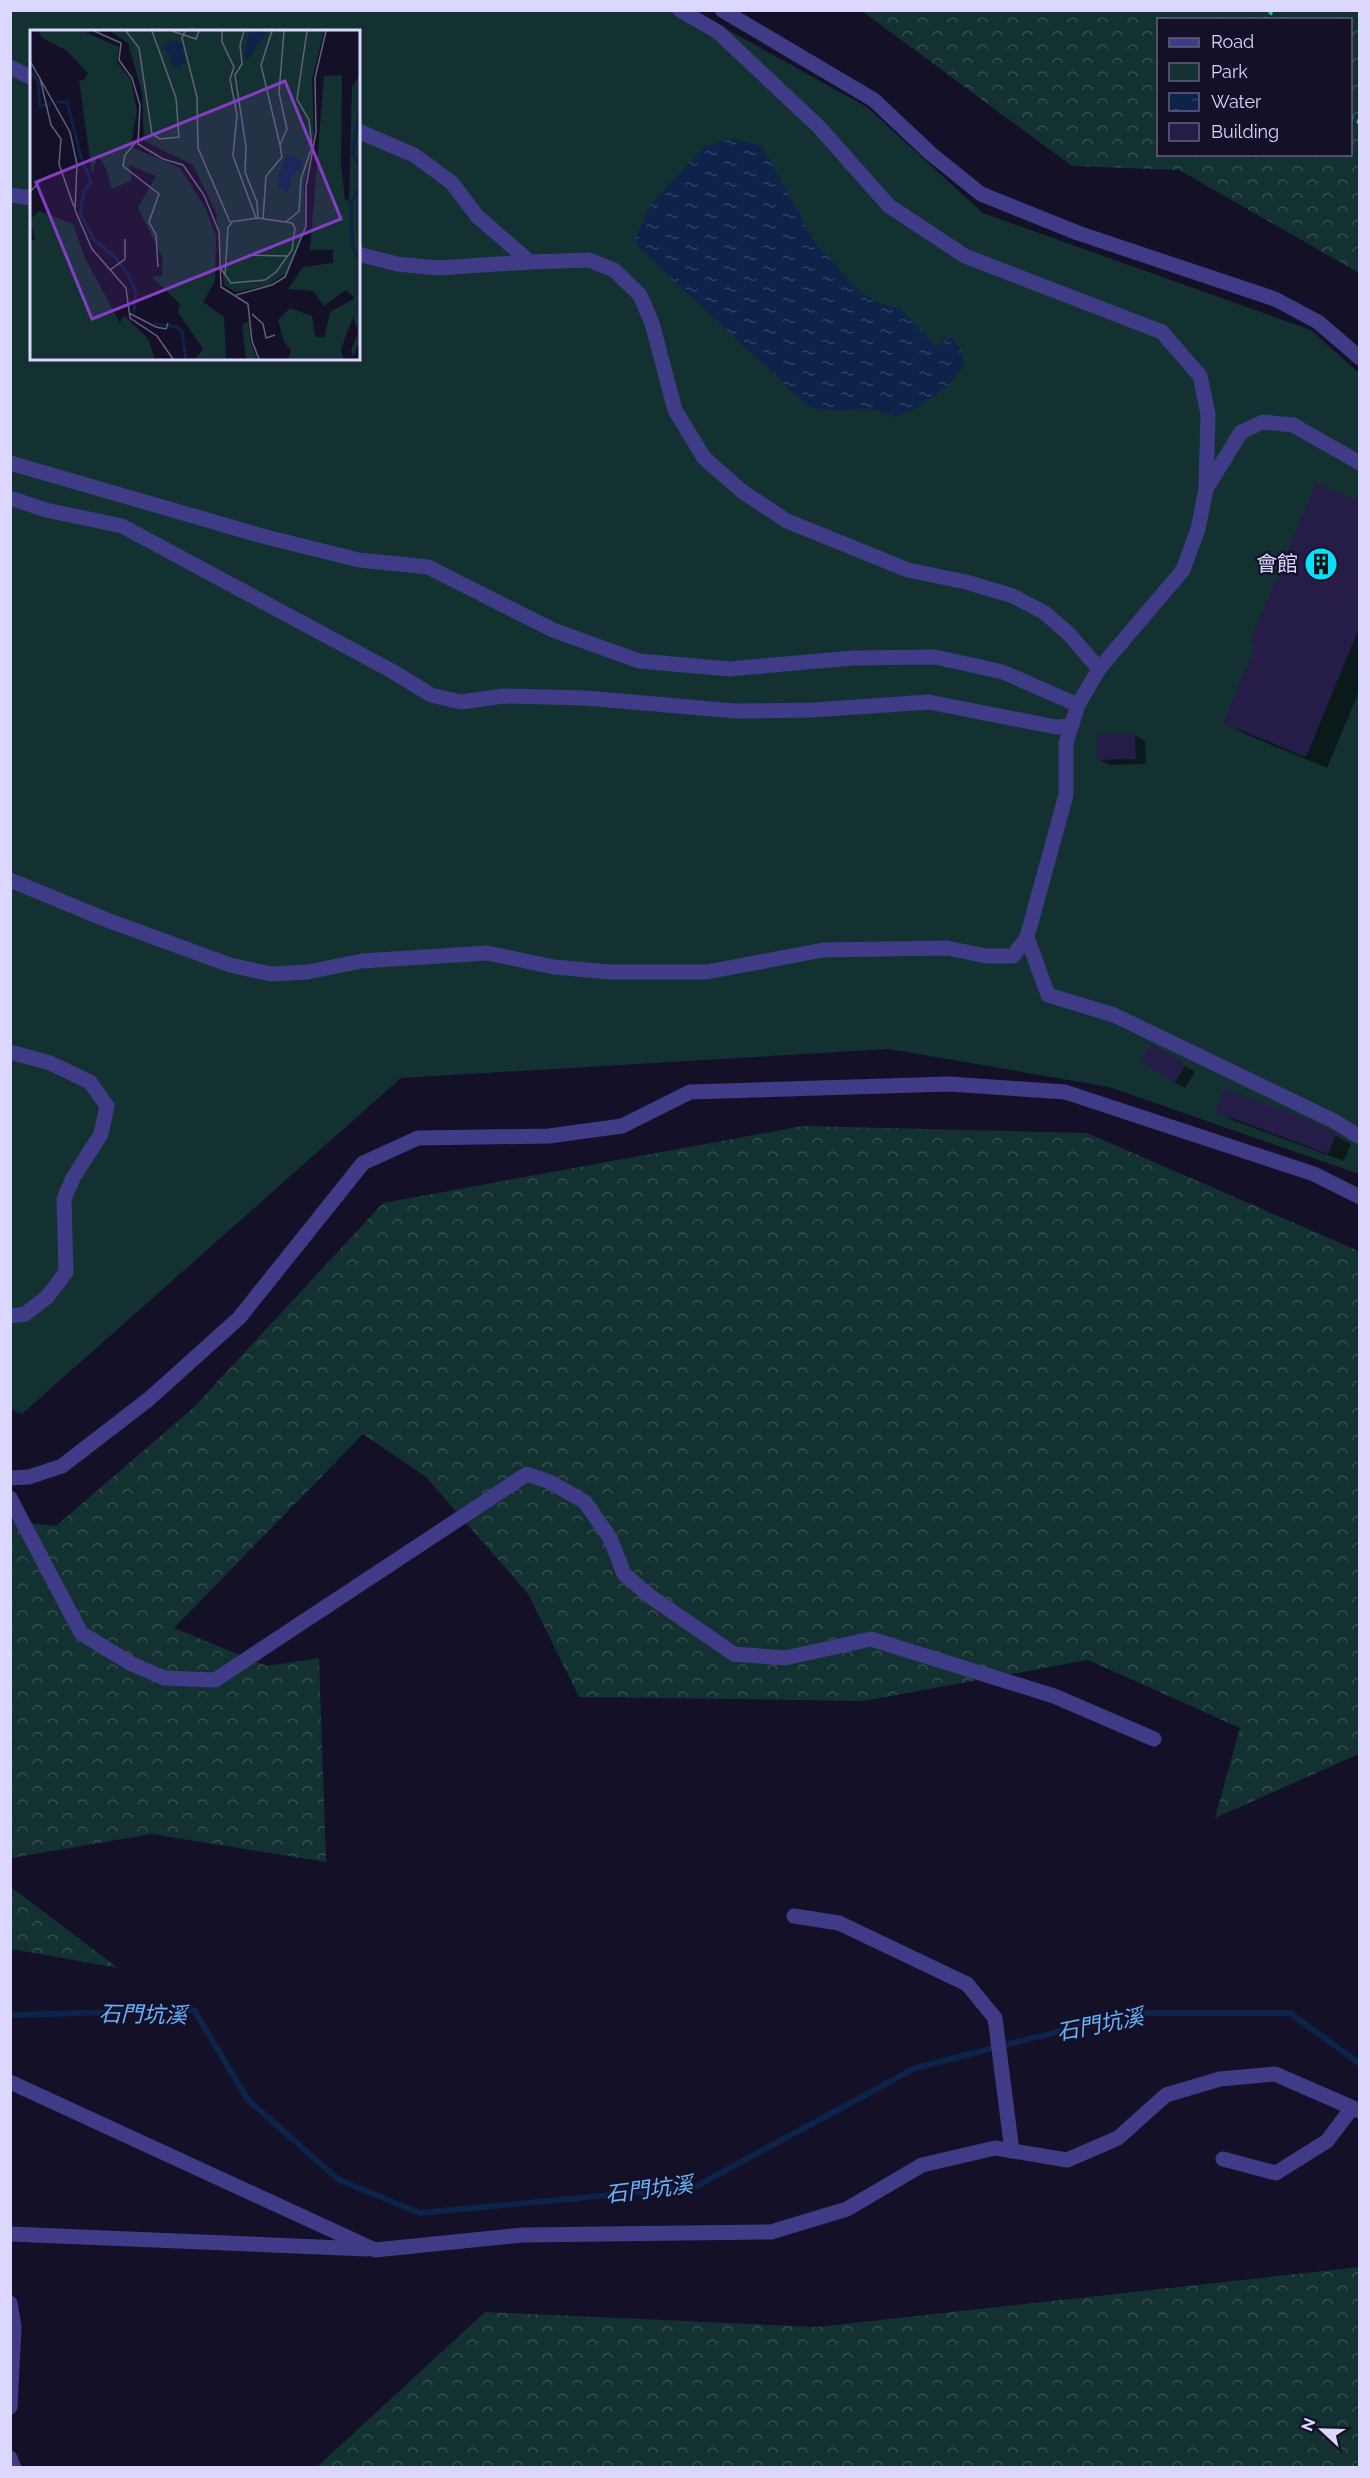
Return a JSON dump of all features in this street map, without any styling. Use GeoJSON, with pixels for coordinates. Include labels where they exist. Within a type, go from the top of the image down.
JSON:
{"type":"FeatureCollection","features":[{"type":"Feature","properties":{"kind":"street"},"geometry":{"type":"LineString","coordinates":[[10,880],[107,920],[219,961],[271,974],[308,972],[362,961],[487,953],[554,967],[609,972],[707,972],[823,950],[947,948],[986,956],[1013,956],[1027,938],[1066,795],[1066,743],[1078,705],[1099,669],[1183,570],[1198,529],[1206,489],[1208,414],[1200,376],[1162,332],[965,256],[889,206],[819,127],[718,32],[680,10]]}},
{"type":"Feature","properties":{"kind":"street"},"geometry":{"type":"LineString","coordinates":[[722,10],[874,100],[930,153],[981,194],[1078,233],[1275,299],[1318,322],[1359,358]]}},
{"type":"Feature","properties":{"kind":"street"},"geometry":{"type":"LineString","coordinates":[[10,67],[30,77]]}},
{"type":"Feature","properties":{"kind":"street"},"geometry":{"type":"LineString","coordinates":[[360,132],[414,155],[452,183],[477,216],[530,262]]}},
{"type":"Feature","properties":{"kind":"street"},"geometry":{"type":"LineString","coordinates":[[10,195],[30,198]]}},
{"type":"Feature","properties":{"kind":"street"},"geometry":{"type":"LineString","coordinates":[[360,255],[397,264],[438,268],[589,260],[614,270],[640,295],[652,323],[675,410],[704,458],[743,492],[787,521],[908,570],[966,582],[1013,596],[1045,612],[1069,634],[1099,669]]}},
{"type":"Feature","properties":{"kind":"street"},"geometry":{"type":"LineString","coordinates":[[1206,489],[1241,432],[1263,422],[1293,425],[1359,463]]}},
{"type":"Feature","properties":{"kind":"street"},"geometry":{"type":"LineString","coordinates":[[10,463],[64,480],[359,560],[428,567],[553,630],[639,661],[729,669],[853,658],[935,657],[1003,672],[1078,705]]}},
{"type":"Feature","properties":{"kind":"street"},"geometry":{"type":"LineString","coordinates":[[10,498],[46,510],[122,526],[392,671],[431,695],[461,702],[504,696],[586,698],[735,711],[813,710],[929,702],[1056,727],[1071,726]]}},
{"type":"Feature","properties":{"kind":"street"},"geometry":{"type":"LineString","coordinates":[[1027,938],[1048,995],[1114,1015],[1334,1121],[1359,1137]]}},
{"type":"Feature","properties":{"kind":"street"},"geometry":{"type":"LineString","coordinates":[[10,1052],[50,1063],[90,1082],[107,1106],[101,1134],[73,1178],[64,1199],[67,1231],[66,1272],[47,1297],[25,1314],[10,1316]]}},
{"type":"Feature","properties":{"kind":"street"},"geometry":{"type":"LineString","coordinates":[[10,1478],[30,1477],[62,1466],[149,1399],[239,1318],[363,1163],[418,1138],[549,1136],[622,1126],[690,1092],[948,1084],[1065,1092],[1314,1174],[1359,1197]]}},
{"type":"Feature","properties":{"kind":"street"},"geometry":{"type":"LineString","coordinates":[[10,1498],[81,1633],[130,1663],[164,1678],[215,1680],[526,1474],[550,1482],[585,1502],[610,1538],[624,1574],[651,1597],[734,1654],[785,1658],[871,1639],[1054,1696],[1154,1739]]}},
{"type":"Feature","properties":{"kind":"street"},"geometry":{"type":"LineString","coordinates":[[794,1916],[839,1923],[967,1984],[995,2018],[1012,2151]]}},
{"type":"Feature","properties":{"kind":"street"},"geometry":{"type":"LineString","coordinates":[[10,2234],[375,2250],[523,2235],[771,2232],[847,2209],[922,2164],[995,2148],[1067,2160],[1118,2138],[1166,2095],[1220,2079],[1275,2074],[1355,2110],[1327,2141],[1276,2173],[1223,2159]]}},
{"type":"Feature","properties":{"kind":"street"},"geometry":{"type":"LineString","coordinates":[[10,2082],[375,2250]]}},
{"type":"Feature","properties":{"kind":"street"},"geometry":{"type":"LineString","coordinates":[[10,2303],[14,2327],[10,2407]]}},
{"type":"Feature","properties":{"kind":"street"},"geometry":{"type":"LineString","coordinates":[[10,2458],[14,2468]]}},
{"type":"Feature","properties":{"kind":"green space"},"geometry":{"type":"Polygon","coordinates":[[[11,11],[694,11],[867,107],[983,213],[1311,330],[1359,373],[1359,1174],[1109,1087],[889,1049],[401,1078],[22,1414],[11,1410],[11,11]]]}},
{"type":"Feature","properties":{"kind":"green space"},"geometry":{"type":"Polygon","coordinates":[[[862,11],[1359,11],[1359,273],[1179,170],[1072,166],[862,11]]]}},
{"type":"Feature","properties":{"kind":"green space"},"geometry":{"type":"Polygon","coordinates":[[[803,1126],[1087,1133],[1359,1251],[1359,1754],[1215,1818],[1240,1728],[1088,1660],[864,1701],[579,1697],[528,1594],[426,1477],[363,1434],[174,1628],[267,1666],[319,1658],[326,1862],[152,1834],[11,1858],[11,1521],[56,1526],[193,1408],[383,1203],[803,1126]]]}},
{"type":"Feature","properties":{"kind":"green space"},"geometry":{"type":"Polygon","coordinates":[[[11,1887],[118,1968],[11,1949],[11,1887]]]}},
{"type":"Feature","properties":{"kind":"green space"},"geometry":{"type":"Polygon","coordinates":[[[1359,2267],[1359,2467],[317,2467],[485,2312],[817,2327],[1359,2267]]]}},
{"type":"Feature","properties":{"kind":"water"},"geometry":{"type":"Polygon","coordinates":[[[733,138],[762,146],[815,243],[860,292],[879,303],[901,309],[935,346],[952,337],[961,350],[965,363],[951,382],[935,396],[895,417],[869,408],[840,411],[809,407],[641,250],[635,240],[650,206],[705,147],[733,138]]]}},
{"type":"Feature","properties":{"kind":"building","name":"會館"},"geometry":{"type":"Polygon","coordinates":[[[1316,483],[1359,501],[1359,628],[1306,757],[1223,723],[1256,644],[1250,642],[1316,483]]]}},
{"type":"Feature","properties":{"kind":"building"},"geometry":{"type":"Polygon","coordinates":[[[1135,733],[1136,759],[1097,760],[1097,734],[1135,733]]]}},
{"type":"Feature","properties":{"kind":"building"},"geometry":{"type":"Polygon","coordinates":[[[1152,1044],[1186,1065],[1174,1083],[1141,1061],[1152,1044]]]}},
{"type":"Feature","properties":{"kind":"building"},"geometry":{"type":"Polygon","coordinates":[[[1225,1089],[1312,1121],[1336,1134],[1328,1154],[1216,1112],[1225,1089]]]}},
{"type":"Feature","properties":{"kind":"waterway","name":"石門坑溪"},"geometry":{"type":"LineString","coordinates":[[10,2015],[194,2010],[248,2100],[339,2180],[420,2213],[695,2187],[915,2068],[1132,2013],[1290,2013],[1360,2064]]}},
{"type":"Feature","properties":{"kind":"place","name":"會館"},"geometry":{"type":"Point","coordinates":[1321,564]}}]}
